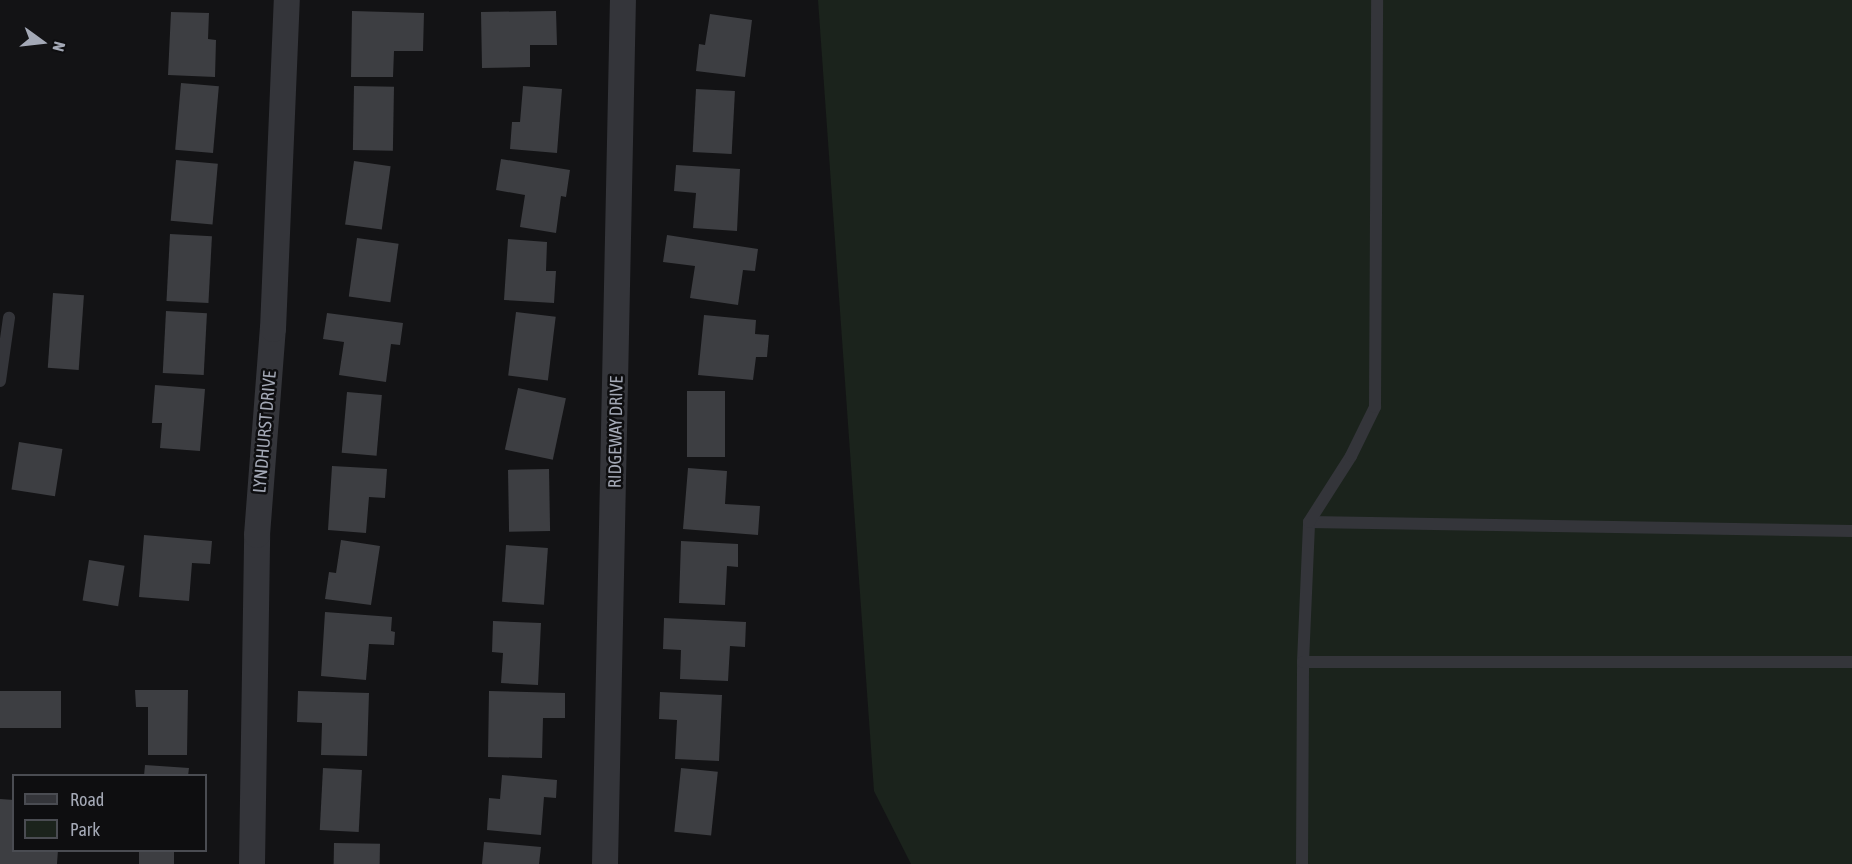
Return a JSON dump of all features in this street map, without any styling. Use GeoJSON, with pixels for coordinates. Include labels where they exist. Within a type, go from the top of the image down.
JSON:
{"type":"FeatureCollection","features":[{"type":"Feature","properties":{"kind":"street","name":"LYNDHURST DRIVE"},"geometry":{"type":"LineString","coordinates":[[252,864],[256,535],[273,329],[287,0]]}},
{"type":"Feature","properties":{"kind":"street","name":"RIDGEWAY DRIVE"},"geometry":{"type":"LineString","coordinates":[[605,864],[623,0]]}},
{"type":"Feature","properties":{"kind":"lane"},"geometry":{"type":"LineString","coordinates":[[1302,864],[1303,662],[1309,522],[1351,456],[1375,407],[1377,0]]}},
{"type":"Feature","properties":{"kind":"lane"},"geometry":{"type":"LineString","coordinates":[[0,381],[9,318]]}},
{"type":"Feature","properties":{"kind":"lane"},"geometry":{"type":"LineString","coordinates":[[1309,522],[1852,531]]}},
{"type":"Feature","properties":{"kind":"lane"},"geometry":{"type":"LineString","coordinates":[[1303,662],[1852,662]]}},
{"type":"Feature","properties":{"kind":"green space"},"geometry":{"type":"Polygon","coordinates":[[[818,0],[1852,0],[1852,864],[911,864],[874,791],[818,0]]]}},
{"type":"Feature","properties":{"kind":"building"},"geometry":{"type":"Polygon","coordinates":[[[352,11],[424,13],[423,51],[394,51],[393,77],[351,77],[352,11]]]}},
{"type":"Feature","properties":{"kind":"building"},"geometry":{"type":"Polygon","coordinates":[[[556,11],[557,45],[530,45],[530,67],[482,68],[481,12],[556,11]]]}},
{"type":"Feature","properties":{"kind":"building"},"geometry":{"type":"Polygon","coordinates":[[[171,12],[209,13],[208,39],[216,40],[215,77],[168,75],[171,12]]]}},
{"type":"Feature","properties":{"kind":"building"},"geometry":{"type":"Polygon","coordinates":[[[710,14],[752,20],[745,77],[696,71],[699,44],[705,45],[710,14]]]}},
{"type":"Feature","properties":{"kind":"building"},"geometry":{"type":"Polygon","coordinates":[[[181,83],[219,86],[213,153],[175,150],[181,83]]]}},
{"type":"Feature","properties":{"kind":"building"},"geometry":{"type":"Polygon","coordinates":[[[354,86],[394,87],[393,151],[353,150],[354,86]]]}},
{"type":"Feature","properties":{"kind":"building"},"geometry":{"type":"Polygon","coordinates":[[[523,86],[562,89],[557,153],[510,149],[512,122],[520,122],[523,86]]]}},
{"type":"Feature","properties":{"kind":"building"},"geometry":{"type":"Polygon","coordinates":[[[696,89],[735,91],[732,154],[693,152],[696,89]]]}},
{"type":"Feature","properties":{"kind":"building"},"geometry":{"type":"Polygon","coordinates":[[[501,159],[570,170],[566,197],[561,196],[556,233],[520,227],[525,195],[496,190],[501,159]]]}},
{"type":"Feature","properties":{"kind":"building"},"geometry":{"type":"Polygon","coordinates":[[[176,160],[218,164],[213,224],[171,221],[176,160]]]}},
{"type":"Feature","properties":{"kind":"building"},"geometry":{"type":"Polygon","coordinates":[[[354,161],[391,166],[382,230],[345,224],[354,161]]]}},
{"type":"Feature","properties":{"kind":"building"},"geometry":{"type":"Polygon","coordinates":[[[676,165],[740,169],[737,231],[693,228],[696,193],[674,191],[676,165]]]}},
{"type":"Feature","properties":{"kind":"building"},"geometry":{"type":"Polygon","coordinates":[[[170,234],[212,236],[208,303],[166,301],[170,234]]]}},
{"type":"Feature","properties":{"kind":"building"},"geometry":{"type":"Polygon","coordinates":[[[667,235],[758,249],[755,271],[743,270],[738,305],[690,298],[695,266],[663,262],[667,235]]]}},
{"type":"Feature","properties":{"kind":"building"},"geometry":{"type":"Polygon","coordinates":[[[357,238],[399,244],[390,302],[349,296],[357,238]]]}},
{"type":"Feature","properties":{"kind":"building"},"geometry":{"type":"Polygon","coordinates":[[[508,239],[547,242],[546,271],[556,271],[554,303],[504,300],[508,239]]]}},
{"type":"Feature","properties":{"kind":"building"},"geometry":{"type":"Polygon","coordinates":[[[53,293],[84,295],[79,370],[48,368],[53,293]]]}},
{"type":"Feature","properties":{"kind":"building"},"geometry":{"type":"Polygon","coordinates":[[[166,311],[207,313],[204,375],[163,373],[166,311]]]}},
{"type":"Feature","properties":{"kind":"building"},"geometry":{"type":"Polygon","coordinates":[[[516,312],[556,317],[548,380],[508,376],[516,312]]]}},
{"type":"Feature","properties":{"kind":"building"},"geometry":{"type":"Polygon","coordinates":[[[327,313],[403,323],[400,345],[391,344],[386,382],[339,375],[344,342],[323,339],[327,313]]]}},
{"type":"Feature","properties":{"kind":"building"},"geometry":{"type":"Polygon","coordinates":[[[704,315],[756,320],[755,334],[769,335],[767,357],[756,357],[753,380],[698,375],[704,315]]]}},
{"type":"Feature","properties":{"kind":"building"},"geometry":{"type":"Polygon","coordinates":[[[155,385],[205,389],[200,451],[160,448],[162,423],[152,423],[155,385]]]}},
{"type":"Feature","properties":{"kind":"building"},"geometry":{"type":"Polygon","coordinates":[[[518,388],[566,398],[553,460],[505,450],[518,388]]]}},
{"type":"Feature","properties":{"kind":"building"},"geometry":{"type":"Polygon","coordinates":[[[687,391],[725,391],[725,457],[687,457],[687,391]]]}},
{"type":"Feature","properties":{"kind":"building"},"geometry":{"type":"Polygon","coordinates":[[[347,392],[382,395],[377,456],[342,453],[347,392]]]}},
{"type":"Feature","properties":{"kind":"building"},"geometry":{"type":"Polygon","coordinates":[[[19,442],[62,449],[55,496],[11,489],[19,442]]]}},
{"type":"Feature","properties":{"kind":"building"},"geometry":{"type":"Polygon","coordinates":[[[332,466],[387,469],[385,498],[369,497],[366,533],[328,530],[332,466]]]}},
{"type":"Feature","properties":{"kind":"building"},"geometry":{"type":"Polygon","coordinates":[[[688,468],[727,471],[725,504],[760,506],[758,535],[683,529],[688,468]]]}},
{"type":"Feature","properties":{"kind":"building"},"geometry":{"type":"Polygon","coordinates":[[[549,469],[550,531],[509,532],[508,470],[549,469]]]}},
{"type":"Feature","properties":{"kind":"building"},"geometry":{"type":"Polygon","coordinates":[[[144,535],[212,541],[210,564],[192,563],[189,601],[139,597],[144,535]]]}},
{"type":"Feature","properties":{"kind":"building"},"geometry":{"type":"Polygon","coordinates":[[[341,540],[380,546],[371,605],[325,599],[329,572],[336,573],[341,540]]]}},
{"type":"Feature","properties":{"kind":"building"},"geometry":{"type":"Polygon","coordinates":[[[681,541],[738,544],[738,567],[727,566],[725,605],[679,603],[681,541]]]}},
{"type":"Feature","properties":{"kind":"building"},"geometry":{"type":"Polygon","coordinates":[[[506,545],[548,548],[544,605],[502,602],[506,545]]]}},
{"type":"Feature","properties":{"kind":"building"},"geometry":{"type":"Polygon","coordinates":[[[89,560],[125,566],[118,606],[83,600],[89,560]]]}},
{"type":"Feature","properties":{"kind":"building"},"geometry":{"type":"Polygon","coordinates":[[[325,612],[392,617],[391,631],[395,632],[394,645],[369,644],[366,680],[321,676],[325,612]]]}},
{"type":"Feature","properties":{"kind":"building"},"geometry":{"type":"Polygon","coordinates":[[[664,618],[746,622],[745,647],[730,646],[728,681],[680,679],[681,650],[663,649],[664,618]]]}},
{"type":"Feature","properties":{"kind":"building"},"geometry":{"type":"Polygon","coordinates":[[[493,621],[541,623],[538,685],[501,683],[503,653],[492,652],[493,621]]]}},
{"type":"Feature","properties":{"kind":"building"},"geometry":{"type":"Polygon","coordinates":[[[135,690],[188,690],[187,755],[148,755],[148,707],[136,707],[135,690]]]}},
{"type":"Feature","properties":{"kind":"building"},"geometry":{"type":"Polygon","coordinates":[[[0,691],[61,691],[61,728],[0,728],[0,691]]]}},
{"type":"Feature","properties":{"kind":"building"},"geometry":{"type":"Polygon","coordinates":[[[298,691],[369,693],[367,756],[321,755],[322,723],[297,722],[298,691]]]}},
{"type":"Feature","properties":{"kind":"building"},"geometry":{"type":"Polygon","coordinates":[[[489,691],[565,693],[565,718],[543,718],[542,758],[488,757],[489,691]]]}},
{"type":"Feature","properties":{"kind":"building"},"geometry":{"type":"Polygon","coordinates":[[[660,692],[722,695],[719,761],[675,759],[677,720],[659,719],[660,692]]]}},
{"type":"Feature","properties":{"kind":"building"},"geometry":{"type":"Polygon","coordinates":[[[145,765],[189,768],[188,774],[144,774],[145,765]]]}},
{"type":"Feature","properties":{"kind":"building"},"geometry":{"type":"Polygon","coordinates":[[[323,768],[362,770],[359,832],[320,830],[323,768]]]}},
{"type":"Feature","properties":{"kind":"building"},"geometry":{"type":"Polygon","coordinates":[[[681,768],[718,772],[711,836],[674,832],[681,768]]]}},
{"type":"Feature","properties":{"kind":"building"},"geometry":{"type":"Polygon","coordinates":[[[502,775],[557,780],[556,798],[544,797],[541,835],[487,830],[489,798],[500,799],[502,775]]]}},
{"type":"Feature","properties":{"kind":"building"},"geometry":{"type":"Polygon","coordinates":[[[0,799],[12,800],[12,852],[58,852],[57,864],[0,864],[0,799]]]}},
{"type":"Feature","properties":{"kind":"building"},"geometry":{"type":"Polygon","coordinates":[[[484,842],[541,847],[539,864],[482,864],[484,842]]]}},
{"type":"Feature","properties":{"kind":"building"},"geometry":{"type":"Polygon","coordinates":[[[334,843],[380,844],[380,864],[334,864],[334,843]]]}},
{"type":"Feature","properties":{"kind":"building"},"geometry":{"type":"Polygon","coordinates":[[[139,852],[174,852],[174,864],[139,864],[139,852]]]}}]}
